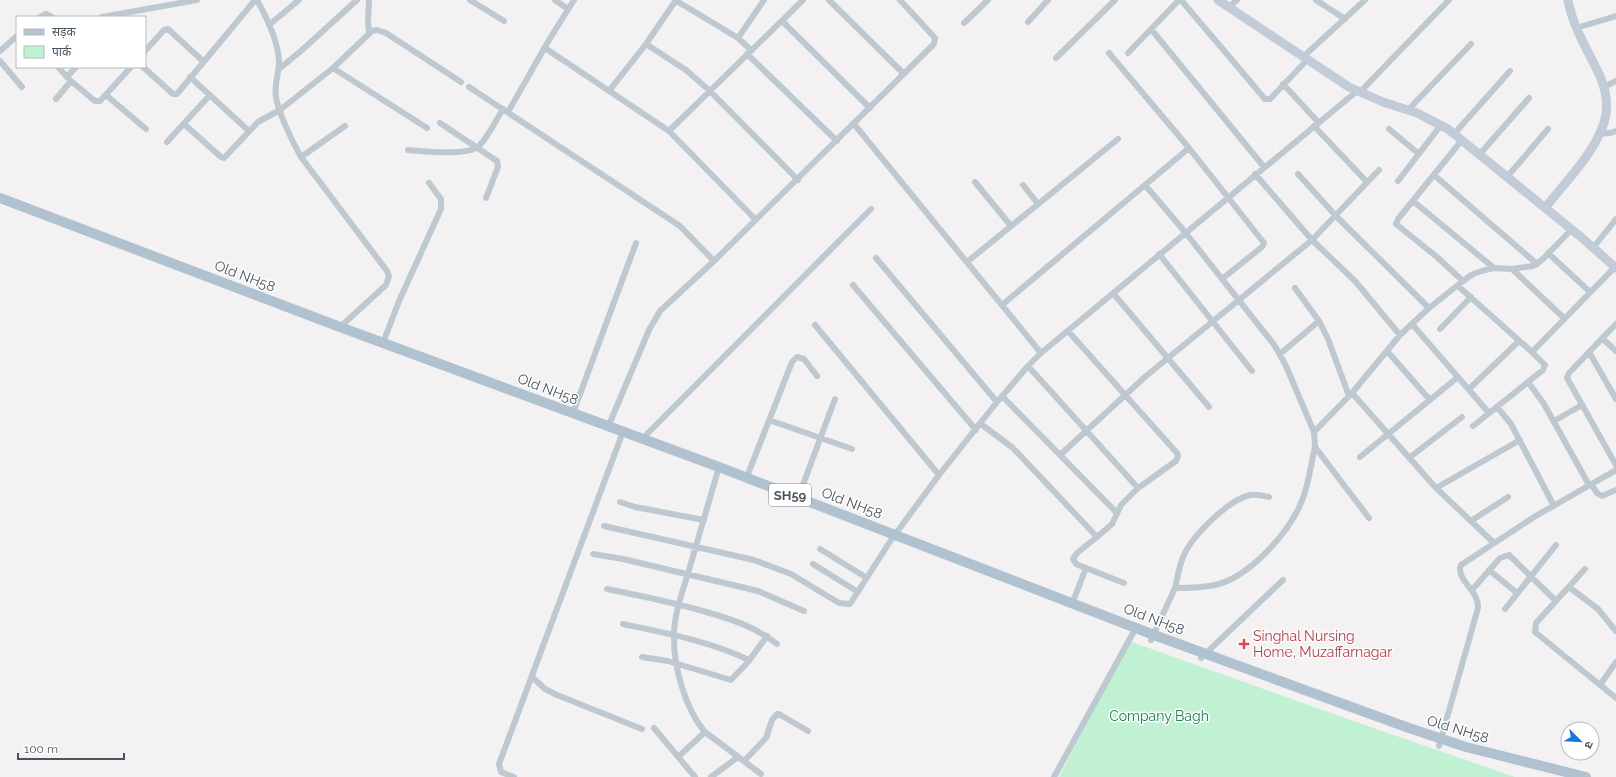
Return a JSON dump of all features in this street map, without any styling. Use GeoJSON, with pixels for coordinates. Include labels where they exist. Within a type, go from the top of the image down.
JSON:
{"type":"FeatureCollection","features":[{"type":"Feature","properties":{"kind":"main road","name":"Old NH58"},"geometry":{"type":"LineString","coordinates":[[0,198],[621,437],[798,498],[893,538]]}},
{"type":"Feature","properties":{"kind":"main road","name":"Old NH58"},"geometry":{"type":"LineString","coordinates":[[0,204],[642,439],[893,538],[1203,656],[1440,743],[1558,774],[1586,777]]}},
{"type":"Feature","properties":{"kind":"main road","name":"Old NH58"},"geometry":{"type":"LineString","coordinates":[[1077,607],[1133,633],[1153,637]]}},
{"type":"Feature","properties":{"kind":"street"},"geometry":{"type":"LineString","coordinates":[[108,16],[197,0]]}},
{"type":"Feature","properties":{"kind":"street"},"geometry":{"type":"LineString","coordinates":[[144,68],[175,95],[256,0],[266,15],[278,50],[279,68],[276,97],[293,143],[301,157],[383,265],[389,276],[386,285],[339,329]]}},
{"type":"Feature","properties":{"kind":"street"},"geometry":{"type":"LineString","coordinates":[[269,25],[299,0]]}},
{"type":"Feature","properties":{"kind":"street"},"geometry":{"type":"LineString","coordinates":[[279,68],[302,50],[357,0]]}},
{"type":"Feature","properties":{"kind":"street"},"geometry":{"type":"LineString","coordinates":[[369,0],[369,34]]}},
{"type":"Feature","properties":{"kind":"street"},"geometry":{"type":"LineString","coordinates":[[470,0],[504,21]]}},
{"type":"Feature","properties":{"kind":"street"},"geometry":{"type":"LineString","coordinates":[[555,0],[568,9]]}},
{"type":"Feature","properties":{"kind":"street"},"geometry":{"type":"LineString","coordinates":[[408,150],[468,152],[477,148],[506,110],[574,0]]}},
{"type":"Feature","properties":{"kind":"street"},"geometry":{"type":"LineString","coordinates":[[609,91],[646,44],[676,0],[738,38],[749,52],[837,141]]}},
{"type":"Feature","properties":{"kind":"street"},"geometry":{"type":"LineString","coordinates":[[738,38],[764,0]]}},
{"type":"Feature","properties":{"kind":"street"},"geometry":{"type":"LineString","coordinates":[[669,131],[803,0]]}},
{"type":"Feature","properties":{"kind":"street"},"geometry":{"type":"LineString","coordinates":[[829,0],[904,74]]}},
{"type":"Feature","properties":{"kind":"street"},"geometry":{"type":"LineString","coordinates":[[608,427],[654,319],[660,311],[798,180],[931,48],[936,41],[933,35],[900,0]]}},
{"type":"Feature","properties":{"kind":"street"},"geometry":{"type":"LineString","coordinates":[[964,23],[988,0]]}},
{"type":"Feature","properties":{"kind":"street"},"geometry":{"type":"LineString","coordinates":[[1028,22],[1048,0]]}},
{"type":"Feature","properties":{"kind":"street"},"geometry":{"type":"LineString","coordinates":[[1056,58],[1115,0]]}},
{"type":"Feature","properties":{"kind":"street"},"geometry":{"type":"LineString","coordinates":[[1128,53],[1180,0],[1263,98],[1268,100],[1306,58],[1365,0]]}},
{"type":"Feature","properties":{"kind":"street"},"geometry":{"type":"LineString","coordinates":[[1218,0],[1342,83],[1358,92],[1408,110],[1441,125],[1462,140],[1572,229],[1616,267],[1532,352]]}},
{"type":"Feature","properties":{"kind":"street"},"geometry":{"type":"LineString","coordinates":[[1229,7],[1237,0]]}},
{"type":"Feature","properties":{"kind":"street"},"geometry":{"type":"LineString","coordinates":[[1316,0],[1345,19]]}},
{"type":"Feature","properties":{"kind":"street"},"geometry":{"type":"LineString","coordinates":[[604,526],[754,560],[791,574],[843,604],[850,604],[893,538],[939,475],[997,402],[1028,366],[1041,353],[1185,232],[1358,92],[1449,0]]}},
{"type":"Feature","properties":{"kind":"street"},"geometry":{"type":"LineString","coordinates":[[1545,208],[1580,164],[1599,134],[1607,109],[1604,87],[1576,28],[1568,0]]}},
{"type":"Feature","properties":{"kind":"street"},"geometry":{"type":"LineString","coordinates":[[1576,28],[1616,16]]}},
{"type":"Feature","properties":{"kind":"street"},"geometry":{"type":"LineString","coordinates":[[782,21],[870,108]]}},
{"type":"Feature","properties":{"kind":"street"},"geometry":{"type":"LineString","coordinates":[[146,50],[164,30],[168,29],[203,61]]}},
{"type":"Feature","properties":{"kind":"street"},"geometry":{"type":"LineString","coordinates":[[1151,29],[1264,167]]}},
{"type":"Feature","properties":{"kind":"street"},"geometry":{"type":"LineString","coordinates":[[184,124],[223,158],[258,122],[280,110],[333,68],[369,34],[377,30],[386,32],[461,82]]}},
{"type":"Feature","properties":{"kind":"street"},"geometry":{"type":"LineString","coordinates":[[0,51],[16,37]]}},
{"type":"Feature","properties":{"kind":"street"},"geometry":{"type":"LineString","coordinates":[[646,44],[686,70],[710,91],[798,180]]}},
{"type":"Feature","properties":{"kind":"street"},"geometry":{"type":"LineString","coordinates":[[1408,110],[1471,44]]}},
{"type":"Feature","properties":{"kind":"street"},"geometry":{"type":"LineString","coordinates":[[545,48],[669,131],[756,220]]}},
{"type":"Feature","properties":{"kind":"street"},"geometry":{"type":"LineString","coordinates":[[1109,53],[1189,148],[1264,243],[1262,247],[1222,279]]}},
{"type":"Feature","properties":{"kind":"street"},"geometry":{"type":"LineString","coordinates":[[0,61],[22,86]]}},
{"type":"Feature","properties":{"kind":"street"},"geometry":{"type":"LineString","coordinates":[[59,68],[69,79],[95,101],[100,101],[130,68]]}},
{"type":"Feature","properties":{"kind":"street"},"geometry":{"type":"LineString","coordinates":[[56,99],[75,68]]}},
{"type":"Feature","properties":{"kind":"street"},"geometry":{"type":"LineString","coordinates":[[333,68],[427,128]]}},
{"type":"Feature","properties":{"kind":"street"},"geometry":{"type":"LineString","coordinates":[[1454,134],[1510,71]]}},
{"type":"Feature","properties":{"kind":"street"},"geometry":{"type":"LineString","coordinates":[[190,77],[248,131]]}},
{"type":"Feature","properties":{"kind":"street"},"geometry":{"type":"LineString","coordinates":[[1604,87],[1616,81]]}},
{"type":"Feature","properties":{"kind":"street"},"geometry":{"type":"LineString","coordinates":[[1283,84],[1366,182]]}},
{"type":"Feature","properties":{"kind":"street"},"geometry":{"type":"LineString","coordinates":[[469,87],[680,226],[714,261]]}},
{"type":"Feature","properties":{"kind":"street"},"geometry":{"type":"LineString","coordinates":[[106,95],[146,129]]}},
{"type":"Feature","properties":{"kind":"street"},"geometry":{"type":"LineString","coordinates":[[167,142],[209,96]]}},
{"type":"Feature","properties":{"kind":"street"},"geometry":{"type":"LineString","coordinates":[[1479,155],[1529,98]]}},
{"type":"Feature","properties":{"kind":"street"},"geometry":{"type":"LineString","coordinates":[[440,123],[494,159],[498,164],[486,198]]}},
{"type":"Feature","properties":{"kind":"street"},"geometry":{"type":"LineString","coordinates":[[854,124],[1041,353]]}},
{"type":"Feature","properties":{"kind":"street"},"geometry":{"type":"LineString","coordinates":[[1398,181],[1441,125]]}},
{"type":"Feature","properties":{"kind":"street"},"geometry":{"type":"LineString","coordinates":[[301,157],[345,126]]}},
{"type":"Feature","properties":{"kind":"street"},"geometry":{"type":"LineString","coordinates":[[1389,128],[1420,154]]}},
{"type":"Feature","properties":{"kind":"street"},"geometry":{"type":"LineString","coordinates":[[1507,177],[1548,129]]}},
{"type":"Feature","properties":{"kind":"street"},"geometry":{"type":"LineString","coordinates":[[1599,134],[1610,133],[1616,130]]}},
{"type":"Feature","properties":{"kind":"street"},"geometry":{"type":"LineString","coordinates":[[967,262],[1118,139]]}},
{"type":"Feature","properties":{"kind":"street"},"geometry":{"type":"LineString","coordinates":[[1462,140],[1398,219],[1396,224],[1464,281]]}},
{"type":"Feature","properties":{"kind":"street"},"geometry":{"type":"LineString","coordinates":[[1002,305],[1189,148]]}},
{"type":"Feature","properties":{"kind":"street"},"geometry":{"type":"LineString","coordinates":[[1060,455],[1125,395],[1212,321],[1312,240],[1379,170]]}},
{"type":"Feature","properties":{"kind":"street"},"geometry":{"type":"LineString","coordinates":[[1255,174],[1312,240],[1346,271],[1400,335]]}},
{"type":"Feature","properties":{"kind":"street"},"geometry":{"type":"LineString","coordinates":[[1298,174],[1336,216],[1429,308]]}},
{"type":"Feature","properties":{"kind":"street"},"geometry":{"type":"LineString","coordinates":[[1434,175],[1537,264]]}},
{"type":"Feature","properties":{"kind":"street"},"geometry":{"type":"LineString","coordinates":[[975,182],[1011,226]]}},
{"type":"Feature","properties":{"kind":"street"},"geometry":{"type":"LineString","coordinates":[[383,343],[401,295],[441,210],[441,199],[429,183]]}},
{"type":"Feature","properties":{"kind":"street"},"geometry":{"type":"LineString","coordinates":[[1023,185],[1038,204]]}},
{"type":"Feature","properties":{"kind":"street"},"geometry":{"type":"LineString","coordinates":[[1145,185],[1185,232],[1280,354],[1314,432],[1315,447],[1303,498],[1295,515],[1283,534],[1246,570],[1230,580],[1201,588],[1175,588]]}},
{"type":"Feature","properties":{"kind":"street"},"geometry":{"type":"LineString","coordinates":[[1413,201],[1494,268]]}},
{"type":"Feature","properties":{"kind":"street"},"geometry":{"type":"LineString","coordinates":[[642,439],[871,209]]}},
{"type":"Feature","properties":{"kind":"street"},"geometry":{"type":"LineString","coordinates":[[1593,248],[1616,219]]}},
{"type":"Feature","properties":{"kind":"street"},"geometry":{"type":"LineString","coordinates":[[1314,432],[1350,394],[1400,335],[1429,308],[1479,271],[1494,268],[1512,269],[1537,264],[1572,229]]}},
{"type":"Feature","properties":{"kind":"street"},"geometry":{"type":"LineString","coordinates":[[572,413],[636,243]]}},
{"type":"Feature","properties":{"kind":"street"},"geometry":{"type":"LineString","coordinates":[[1548,253],[1590,292]]}},
{"type":"Feature","properties":{"kind":"street"},"geometry":{"type":"LineString","coordinates":[[1159,254],[1252,371]]}},
{"type":"Feature","properties":{"kind":"street"},"geometry":{"type":"LineString","coordinates":[[876,258],[997,402]]}},
{"type":"Feature","properties":{"kind":"street"},"geometry":{"type":"LineString","coordinates":[[1512,269],[1564,318]]}},
{"type":"Feature","properties":{"kind":"street"},"geometry":{"type":"LineString","coordinates":[[853,285],[976,430]]}},
{"type":"Feature","properties":{"kind":"street"},"geometry":{"type":"LineString","coordinates":[[1458,286],[1545,365],[1543,370],[1473,426]]}},
{"type":"Feature","properties":{"kind":"street"},"geometry":{"type":"LineString","coordinates":[[1295,288],[1319,321],[1328,339],[1350,394],[1436,488],[1494,543]]}},
{"type":"Feature","properties":{"kind":"street"},"geometry":{"type":"LineString","coordinates":[[1113,293],[1209,407]]}},
{"type":"Feature","properties":{"kind":"street"},"geometry":{"type":"LineString","coordinates":[[1440,329],[1471,297]]}},
{"type":"Feature","properties":{"kind":"street"},"geometry":{"type":"LineString","coordinates":[[1280,354],[1319,321]]}},
{"type":"Feature","properties":{"kind":"street"},"geometry":{"type":"LineString","coordinates":[[1412,324],[1489,413]]}},
{"type":"Feature","properties":{"kind":"street"},"geometry":{"type":"LineString","coordinates":[[815,325],[939,475]]}},
{"type":"Feature","properties":{"kind":"street"},"geometry":{"type":"LineString","coordinates":[[1615,326],[1567,376],[1567,380],[1616,465]]}},
{"type":"Feature","properties":{"kind":"street"},"geometry":{"type":"LineString","coordinates":[[1068,331],[1176,451],[1178,456],[1176,461],[1138,488],[1121,505],[1112,524],[1077,553],[1073,559],[1076,564],[1124,583]]}},
{"type":"Feature","properties":{"kind":"street"},"geometry":{"type":"LineString","coordinates":[[1602,338],[1616,351]]}},
{"type":"Feature","properties":{"kind":"street"},"geometry":{"type":"LineString","coordinates":[[1469,389],[1519,341]]}},
{"type":"Feature","properties":{"kind":"street"},"geometry":{"type":"LineString","coordinates":[[1387,351],[1430,400]]}},
{"type":"Feature","properties":{"kind":"street"},"geometry":{"type":"LineString","coordinates":[[1589,352],[1616,399]]}},
{"type":"Feature","properties":{"kind":"street"},"geometry":{"type":"LineString","coordinates":[[746,479],[794,359],[797,357],[804,359],[817,376]]}},
{"type":"Feature","properties":{"kind":"street"},"geometry":{"type":"LineString","coordinates":[[1028,366],[1138,488]]}},
{"type":"Feature","properties":{"kind":"street"},"geometry":{"type":"LineString","coordinates":[[1360,457],[1458,377]]}},
{"type":"Feature","properties":{"kind":"street"},"geometry":{"type":"LineString","coordinates":[[1528,382],[1541,398],[1590,485],[1602,496],[1616,490]]}},
{"type":"Feature","properties":{"kind":"street"},"geometry":{"type":"LineString","coordinates":[[1002,396],[1117,512]]}},
{"type":"Feature","properties":{"kind":"street"},"geometry":{"type":"LineString","coordinates":[[798,498],[835,399]]}},
{"type":"Feature","properties":{"kind":"street"},"geometry":{"type":"LineString","coordinates":[[1554,421],[1582,405]]}},
{"type":"Feature","properties":{"kind":"street"},"geometry":{"type":"LineString","coordinates":[[1497,407],[1511,424],[1554,506]]}},
{"type":"Feature","properties":{"kind":"street"},"geometry":{"type":"LineString","coordinates":[[1409,458],[1462,417]]}},
{"type":"Feature","properties":{"kind":"street"},"geometry":{"type":"LineString","coordinates":[[769,420],[852,448]]}},
{"type":"Feature","properties":{"kind":"street"},"geometry":{"type":"LineString","coordinates":[[981,424],[1013,448],[1097,537]]}},
{"type":"Feature","properties":{"kind":"street"},"geometry":{"type":"LineString","coordinates":[[514,777],[501,772],[499,769],[499,764],[621,437]]}},
{"type":"Feature","properties":{"kind":"street"},"geometry":{"type":"LineString","coordinates":[[1436,488],[1520,440]]}},
{"type":"Feature","properties":{"kind":"street"},"geometry":{"type":"LineString","coordinates":[[1315,447],[1369,518]]}},
{"type":"Feature","properties":{"kind":"street"},"geometry":{"type":"LineString","coordinates":[[719,470],[679,604],[674,635],[677,664],[685,699],[700,726],[705,732],[761,774]]}},
{"type":"Feature","properties":{"kind":"street"},"geometry":{"type":"LineString","coordinates":[[1440,743],[1478,608],[1478,602],[1472,590],[1461,574],[1461,565],[1554,506],[1616,470]]}},
{"type":"Feature","properties":{"kind":"street"},"geometry":{"type":"LineString","coordinates":[[1153,637],[1175,588],[1183,557],[1190,543],[1197,534],[1229,505],[1240,499],[1250,495],[1269,497]]}},
{"type":"Feature","properties":{"kind":"street"},"geometry":{"type":"LineString","coordinates":[[1471,520],[1508,497]]}},
{"type":"Feature","properties":{"kind":"street"},"geometry":{"type":"LineString","coordinates":[[620,502],[635,507],[704,520]]}},
{"type":"Feature","properties":{"kind":"street"},"geometry":{"type":"LineString","coordinates":[[1505,608],[1556,545]]}},
{"type":"Feature","properties":{"kind":"street"},"geometry":{"type":"LineString","coordinates":[[820,549],[867,578]]}},
{"type":"Feature","properties":{"kind":"street"},"geometry":{"type":"LineString","coordinates":[[593,554],[623,559],[758,590],[804,611]]}},
{"type":"Feature","properties":{"kind":"street"},"geometry":{"type":"LineString","coordinates":[[1472,590],[1500,558],[1509,555],[1556,601]]}},
{"type":"Feature","properties":{"kind":"street"},"geometry":{"type":"LineString","coordinates":[[813,564],[858,592]]}},
{"type":"Feature","properties":{"kind":"street"},"geometry":{"type":"LineString","coordinates":[[1077,607],[1086,568]]}},
{"type":"Feature","properties":{"kind":"street"},"geometry":{"type":"LineString","coordinates":[[1489,570],[1517,593]]}},
{"type":"Feature","properties":{"kind":"street"},"geometry":{"type":"LineString","coordinates":[[1585,570],[1536,624],[1535,632],[1616,698]]}},
{"type":"Feature","properties":{"kind":"street"},"geometry":{"type":"LineString","coordinates":[[1203,656],[1283,580]]}},
{"type":"Feature","properties":{"kind":"street"},"geometry":{"type":"LineString","coordinates":[[1569,586],[1598,609],[1616,631]]}},
{"type":"Feature","properties":{"kind":"street"},"geometry":{"type":"LineString","coordinates":[[608,589],[679,604],[735,621],[767,636],[776,644]]}},
{"type":"Feature","properties":{"kind":"street"},"geometry":{"type":"LineString","coordinates":[[623,624],[674,635],[714,646],[749,660]]}},
{"type":"Feature","properties":{"kind":"street"},"geometry":{"type":"LineString","coordinates":[[1054,777],[1133,633]]}},
{"type":"Feature","properties":{"kind":"street"},"geometry":{"type":"LineString","coordinates":[[642,657],[677,664],[731,680],[749,660],[767,636]]}},
{"type":"Feature","properties":{"kind":"street"},"geometry":{"type":"LineString","coordinates":[[1600,685],[1616,662]]}},
{"type":"Feature","properties":{"kind":"street"},"geometry":{"type":"LineString","coordinates":[[532,677],[545,689],[557,695],[642,728]]}},
{"type":"Feature","properties":{"kind":"street"},"geometry":{"type":"LineString","coordinates":[[744,761],[766,738],[772,720],[777,714],[808,731]]}},
{"type":"Feature","properties":{"kind":"street"},"geometry":{"type":"LineString","coordinates":[[654,728],[695,777]]}},
{"type":"Feature","properties":{"kind":"street"},"geometry":{"type":"LineString","coordinates":[[678,757],[705,732]]}},
{"type":"Feature","properties":{"kind":"street"},"geometry":{"type":"LineString","coordinates":[[711,777],[738,756]]}},
{"type":"Feature","properties":{"kind":"green space","name":"Company Bagh"},"geometry":{"type":"Polygon","coordinates":[[[1129,641],[1339,716],[1515,777],[1059,777],[1129,641]]]}},
{"type":"Feature","properties":{"kind":"place","name":"Singhal Nursing Home, Muzaffarnagar"},"geometry":{"type":"Point","coordinates":[1244,644]}}]}
